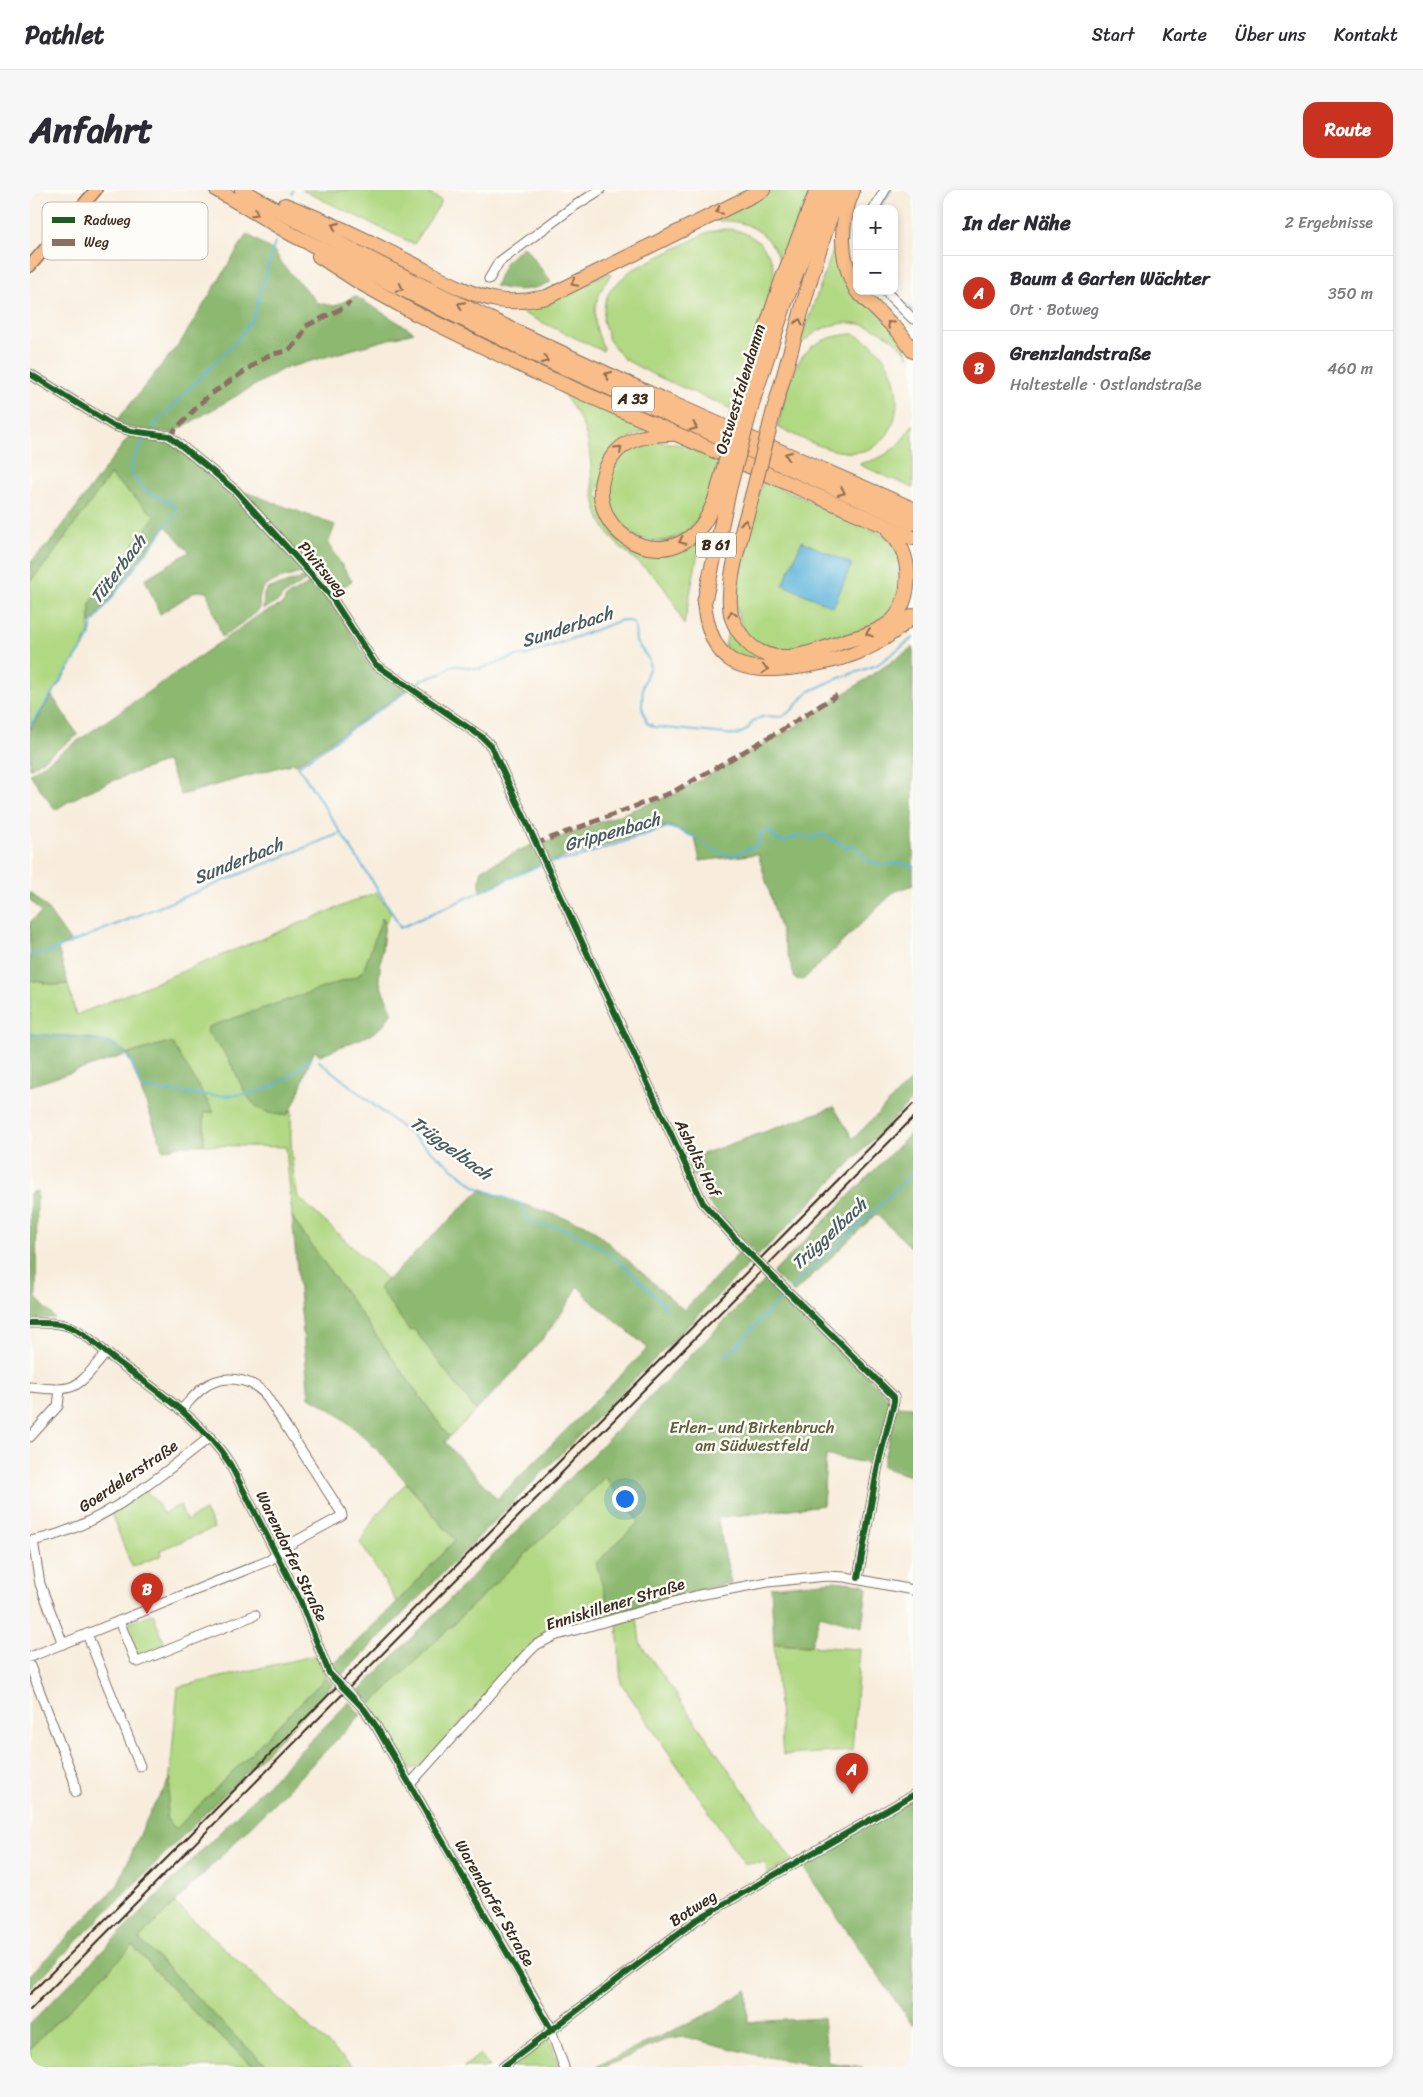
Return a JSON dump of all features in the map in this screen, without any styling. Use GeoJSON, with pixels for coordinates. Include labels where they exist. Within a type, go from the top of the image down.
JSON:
{"type":"FeatureCollection","features":[{"type":"Feature","properties":{"kind":"highway","name":"A 33"},"geometry":{"type":"LineString","coordinates":[[217,190],[293,235],[529,352],[913,523]]}},
{"type":"Feature","properties":{"kind":"highway"},"geometry":{"type":"LineString","coordinates":[[243,191],[317,217],[472,294],[499,300],[524,301],[547,297],[763,190]]}},
{"type":"Feature","properties":{"kind":"highway"},"geometry":{"type":"LineString","coordinates":[[676,434],[657,434],[639,437],[626,442],[608,462],[601,480],[601,504],[605,516],[619,533],[636,544],[662,548],[683,542],[699,529],[708,517],[725,484],[782,280],[817,190]]}},
{"type":"Feature","properties":{"kind":"highway","name":"Ostwestfalendamm"},"geometry":{"type":"LineString","coordinates":[[749,395],[828,190]]}},
{"type":"Feature","properties":{"kind":"highway"},"geometry":{"type":"LineString","coordinates":[[841,190],[831,214],[812,273],[775,406],[731,585],[731,609],[736,628],[750,645],[765,654],[777,657],[796,657],[882,628],[901,612],[908,602],[912,586],[911,562],[901,542],[870,519]]}},
{"type":"Feature","properties":{"kind":"highway"},"geometry":{"type":"LineString","coordinates":[[853,190],[843,228],[842,244],[847,270],[853,283]]}},
{"type":"Feature","properties":{"kind":"highway","name":"A 33"},"geometry":{"type":"LineString","coordinates":[[243,191],[362,255],[540,343],[725,428],[913,510]]}},
{"type":"Feature","properties":{"kind":"highway"},"geometry":{"type":"LineString","coordinates":[[293,235],[326,261],[413,312],[535,372],[913,538]]}},
{"type":"Feature","properties":{"kind":"highway"},"geometry":{"type":"LineString","coordinates":[[861,295],[899,332],[913,351]]}},
{"type":"Feature","properties":{"kind":"highway","name":"B 61"},"geometry":{"type":"LineString","coordinates":[[725,484],[704,603],[708,630],[714,643],[724,654],[739,665],[767,670],[844,659],[864,651],[884,639],[913,616]]}},
{"type":"Feature","properties":{"kind":"main road"},"geometry":{"type":"LineString","coordinates":[[85,202],[96,190]]}},
{"type":"Feature","properties":{"kind":"main road"},"geometry":{"type":"LineString","coordinates":[[31,262],[42,250]]}},
{"type":"Feature","properties":{"kind":"street"},"geometry":{"type":"LineString","coordinates":[[489,279],[499,262],[573,207],[600,190]]}},
{"type":"Feature","properties":{"kind":"street"},"geometry":{"type":"LineString","coordinates":[[876,205],[885,190]]}},
{"type":"Feature","properties":{"kind":"street"},"geometry":{"type":"LineString","coordinates":[[889,295],[913,319]]}},
{"type":"Feature","properties":{"kind":"street","name":"Pivitsweg"},"geometry":{"type":"LineString","coordinates":[[30,374],[114,426],[131,431],[169,436],[236,491],[330,595],[375,664],[487,742],[535,844]]}},
{"type":"Feature","properties":{"kind":"street","name":"Asholts Hof"},"geometry":{"type":"LineString","coordinates":[[535,844],[703,1203],[743,1248],[894,1397],[878,1465],[858,1578]]}},
{"type":"Feature","properties":{"kind":"street","name":"Warendorfer Straße"},"geometry":{"type":"LineString","coordinates":[[30,1323],[58,1323],[72,1328],[181,1410],[210,1437],[230,1464],[278,1554],[309,1620],[329,1673],[369,1714],[411,1784],[551,2029],[564,2067]]}},
{"type":"Feature","properties":{"kind":"street"},"geometry":{"type":"LineString","coordinates":[[30,1387],[60,1390],[71,1388],[83,1380],[106,1353]]}},
{"type":"Feature","properties":{"kind":"street"},"geometry":{"type":"LineString","coordinates":[[30,1657],[270,1560],[285,1547],[340,1519],[342,1514],[265,1394],[254,1384],[241,1380],[221,1380],[204,1387],[181,1410]]}},
{"type":"Feature","properties":{"kind":"street"},"geometry":{"type":"LineString","coordinates":[[30,1437],[58,1406],[60,1390]]}},
{"type":"Feature","properties":{"kind":"street","name":"Goerdelerstraße"},"geometry":{"type":"LineString","coordinates":[[32,1541],[62,1532],[103,1514],[167,1470],[210,1437]]}},
{"type":"Feature","properties":{"kind":"street"},"geometry":{"type":"LineString","coordinates":[[32,1541],[40,1584],[63,1644]]}},
{"type":"Feature","properties":{"kind":"street","name":"Enniskillener Straße"},"geometry":{"type":"LineString","coordinates":[[411,1784],[525,1656],[545,1640],[612,1619],[733,1588],[820,1577],[858,1578],[913,1590]]}},
{"type":"Feature","properties":{"kind":"street"},"geometry":{"type":"LineString","coordinates":[[119,1621],[135,1660],[138,1662],[255,1615]]}},
{"type":"Feature","properties":{"kind":"street"},"geometry":{"type":"LineString","coordinates":[[87,1634],[140,1766]]}},
{"type":"Feature","properties":{"kind":"street"},"geometry":{"type":"LineString","coordinates":[[30,1666],[74,1780],[76,1792]]}},
{"type":"Feature","properties":{"kind":"street","name":"Botweg"},"geometry":{"type":"LineString","coordinates":[[503,2067],[696,1920],[913,1795]]}},
{"type":"Feature","properties":{"kind":"green space"},"geometry":{"type":"Polygon","coordinates":[[[302,190],[370,190],[375,192],[377,190],[423,190],[442,201],[414,244],[302,190]]]}},
{"type":"Feature","properties":{"kind":"green space"},"geometry":{"type":"Polygon","coordinates":[[[775,190],[811,190],[781,263],[771,244],[757,230],[740,223],[718,221],[717,219],[775,190]]]}},
{"type":"Feature","properties":{"kind":"green space"},"geometry":{"type":"Polygon","coordinates":[[[725,229],[741,232],[761,244],[770,257],[774,270],[773,285],[734,410],[652,374],[624,359],[609,340],[603,320],[605,302],[610,290],[630,271],[708,232],[725,229]]]}},
{"type":"Feature","properties":{"kind":"green space"},"geometry":{"type":"Polygon","coordinates":[[[247,234],[275,252],[282,264],[318,303],[335,306],[355,296],[414,332],[283,369],[172,433],[132,428],[115,423],[182,340],[247,234]]]}},
{"type":"Feature","properties":{"kind":"green space"},"geometry":{"type":"Polygon","coordinates":[[[836,242],[838,242],[839,258],[853,277],[853,295],[867,295],[903,344],[910,358],[892,339],[869,326],[857,324],[844,323],[831,326],[818,331],[799,345],[836,242]]]}},
{"type":"Feature","properties":{"kind":"green space"},"geometry":{"type":"Polygon","coordinates":[[[524,246],[551,282],[523,290],[495,286],[506,261],[524,246]]]}},
{"type":"Feature","properties":{"kind":"green space"},"geometry":{"type":"Polygon","coordinates":[[[609,273],[611,275],[600,293],[595,311],[595,320],[604,348],[603,351],[514,309],[609,273]]]}},
{"type":"Feature","properties":{"kind":"green space"},"geometry":{"type":"Polygon","coordinates":[[[852,334],[872,345],[886,361],[895,382],[897,403],[893,423],[883,439],[867,450],[836,451],[819,446],[777,427],[791,377],[805,353],[817,344],[832,337],[852,334]]]}},
{"type":"Feature","properties":{"kind":"green space"},"geometry":{"type":"Polygon","coordinates":[[[556,386],[651,429],[625,440],[596,493],[634,547],[702,533],[684,625],[671,599],[659,581],[618,545],[601,521],[595,502],[590,452],[586,434],[576,412],[556,386]]]}},
{"type":"Feature","properties":{"kind":"green space"},"geometry":{"type":"Polygon","coordinates":[[[913,424],[913,488],[860,465],[860,463],[885,455],[898,445],[913,424]]]}},
{"type":"Feature","properties":{"kind":"green space"},"geometry":{"type":"Polygon","coordinates":[[[130,435],[158,438],[175,445],[225,485],[305,572],[280,579],[263,588],[257,612],[222,637],[207,592],[196,591],[160,614],[145,579],[189,552],[166,526],[90,624],[90,604],[155,516],[110,475],[48,561],[30,581],[30,563],[52,540],[130,435]]]}},
{"type":"Feature","properties":{"kind":"green space"},"geometry":{"type":"Polygon","coordinates":[[[658,441],[682,445],[718,460],[710,495],[701,515],[685,532],[664,540],[644,539],[628,531],[616,519],[610,503],[608,486],[612,469],[622,455],[641,443],[658,441]]]}},
{"type":"Feature","properties":{"kind":"green space"},"geometry":{"type":"Polygon","coordinates":[[[110,475],[155,516],[90,604],[89,633],[81,650],[30,729],[30,581],[48,561],[110,475]]]}},
{"type":"Feature","properties":{"kind":"green space"},"geometry":{"type":"Polygon","coordinates":[[[762,480],[884,535],[902,554],[903,600],[881,623],[797,652],[778,652],[760,645],[749,636],[742,626],[736,608],[737,587],[762,480]]]}},
{"type":"Feature","properties":{"kind":"green space"},"geometry":{"type":"Polygon","coordinates":[[[245,492],[335,525],[328,544],[352,581],[332,594],[242,494],[245,492]]]}},
{"type":"Feature","properties":{"kind":"green space"},"geometry":{"type":"Polygon","coordinates":[[[308,576],[305,581],[283,595],[279,601],[263,609],[264,594],[267,589],[308,576]]]}},
{"type":"Feature","properties":{"kind":"green space"},"geometry":{"type":"Polygon","coordinates":[[[309,581],[312,581],[328,597],[372,666],[407,690],[297,764],[294,763],[181,795],[167,761],[95,788],[55,810],[30,774],[259,615],[283,604],[286,597],[307,585],[309,581]]]}},
{"type":"Feature","properties":{"kind":"green space"},"geometry":{"type":"Polygon","coordinates":[[[729,627],[762,658],[878,635],[842,654],[769,665],[742,660],[725,647],[729,627]]]}},
{"type":"Feature","properties":{"kind":"green space"},"geometry":{"type":"Polygon","coordinates":[[[913,647],[913,885],[895,891],[803,980],[795,979],[758,854],[700,861],[695,838],[673,827],[666,826],[547,863],[542,850],[545,843],[675,794],[800,724],[913,647]]]}},
{"type":"Feature","properties":{"kind":"green space"},"geometry":{"type":"Polygon","coordinates":[[[52,696],[78,735],[30,769],[30,729],[52,696]]]}},
{"type":"Feature","properties":{"kind":"green space"},"geometry":{"type":"Polygon","coordinates":[[[531,845],[541,864],[480,891],[482,869],[531,845]]]}},
{"type":"Feature","properties":{"kind":"green space"},"geometry":{"type":"Polygon","coordinates":[[[30,892],[45,906],[70,941],[58,948],[68,984],[55,985],[30,980],[30,922],[42,912],[30,900],[30,892]]]}},
{"type":"Feature","properties":{"kind":"green space"},"geometry":{"type":"Polygon","coordinates":[[[376,892],[391,913],[385,923],[383,918],[364,969],[358,976],[209,1027],[207,1033],[225,1054],[248,1097],[255,1104],[273,1114],[287,1115],[292,1110],[292,1154],[298,1197],[387,1279],[379,1288],[410,1331],[414,1329],[476,1411],[449,1437],[297,1225],[292,1216],[286,1147],[204,1145],[204,1113],[214,1112],[166,1043],[128,1054],[118,1047],[94,1039],[30,1034],[30,980],[55,985],[68,984],[76,1015],[376,892]]]}},
{"type":"Feature","properties":{"kind":"green space"},"geometry":{"type":"Polygon","coordinates":[[[382,918],[385,923],[379,978],[392,1011],[384,1025],[370,1035],[320,1055],[315,1051],[295,1101],[287,1115],[273,1114],[262,1110],[248,1097],[227,1057],[207,1033],[208,1027],[358,976],[364,969],[382,918]]]}},
{"type":"Feature","properties":{"kind":"green space"},"geometry":{"type":"Polygon","coordinates":[[[30,1034],[94,1039],[106,1042],[128,1054],[30,1086],[30,1034]]]}},
{"type":"Feature","properties":{"kind":"green space"},"geometry":{"type":"Polygon","coordinates":[[[166,1043],[173,1044],[214,1112],[204,1113],[204,1145],[183,1145],[163,1150],[128,1054],[166,1043]]]}},
{"type":"Feature","properties":{"kind":"green space"},"geometry":{"type":"Polygon","coordinates":[[[913,1078],[913,1099],[758,1256],[707,1201],[686,1160],[834,1107],[853,1139],[913,1078]]]}},
{"type":"Feature","properties":{"kind":"green space"},"geometry":{"type":"Polygon","coordinates":[[[913,1131],[913,1249],[876,1214],[794,1293],[773,1273],[913,1131]]]}},
{"type":"Feature","properties":{"kind":"green space"},"geometry":{"type":"Polygon","coordinates":[[[480,1190],[589,1226],[684,1310],[741,1251],[752,1261],[339,1678],[332,1666],[397,1602],[455,1540],[406,1481],[369,1442],[330,1409],[309,1397],[292,1216],[449,1437],[445,1442],[497,1499],[648,1348],[590,1300],[578,1286],[557,1320],[544,1336],[518,1367],[476,1411],[414,1329],[410,1331],[379,1288],[480,1190]]]}},
{"type":"Feature","properties":{"kind":"green space"},"geometry":{"type":"Polygon","coordinates":[[[37,1191],[36,1298],[55,1318],[30,1319],[30,1193],[37,1191]]]}},
{"type":"Feature","properties":{"kind":"green space","name":"Erlen- und Birkenbruch am Südwestfeld"},"geometry":{"type":"Polygon","coordinates":[[[768,1277],[891,1400],[875,1465],[826,1455],[823,1505],[717,1518],[731,1583],[698,1590],[611,1615],[596,1563],[639,1522],[605,1477],[371,1704],[359,1691],[768,1277]]]}},
{"type":"Feature","properties":{"kind":"green space"},"geometry":{"type":"Polygon","coordinates":[[[783,1298],[873,1464],[826,1455],[823,1505],[717,1518],[731,1583],[698,1590],[543,1636],[534,1641],[423,1765],[411,1769],[407,1767],[371,1704],[605,1477],[631,1511],[783,1298]]]}},
{"type":"Feature","properties":{"kind":"green space"},"geometry":{"type":"Polygon","coordinates":[[[897,1406],[913,1407],[913,1477],[882,1467],[897,1406]]]}},
{"type":"Feature","properties":{"kind":"green space"},"geometry":{"type":"Polygon","coordinates":[[[406,1483],[455,1540],[397,1602],[360,1542],[375,1517],[406,1483]]]}},
{"type":"Feature","properties":{"kind":"green space"},"geometry":{"type":"Polygon","coordinates":[[[145,1490],[158,1504],[163,1514],[180,1505],[186,1521],[205,1511],[214,1528],[160,1550],[162,1555],[132,1567],[111,1513],[145,1490]]]}},
{"type":"Feature","properties":{"kind":"green space"},"geometry":{"type":"Polygon","coordinates":[[[834,1581],[863,1584],[867,1588],[862,1627],[820,1615],[811,1646],[774,1644],[771,1587],[834,1581]]]}},
{"type":"Feature","properties":{"kind":"green space"},"geometry":{"type":"Polygon","coordinates":[[[153,1613],[165,1645],[137,1655],[125,1625],[153,1613]]]}},
{"type":"Feature","properties":{"kind":"green space"},"geometry":{"type":"Polygon","coordinates":[[[637,1617],[640,1643],[792,1860],[767,1875],[766,1863],[744,1863],[621,1683],[617,1623],[637,1617]]]}},
{"type":"Feature","properties":{"kind":"green space"},"geometry":{"type":"Polygon","coordinates":[[[774,1644],[860,1649],[852,1751],[783,1755],[774,1644]]]}},
{"type":"Feature","properties":{"kind":"green space"},"geometry":{"type":"Polygon","coordinates":[[[317,1655],[326,1677],[176,1829],[166,1818],[178,1687],[317,1655]]]}},
{"type":"Feature","properties":{"kind":"green space"},"geometry":{"type":"Polygon","coordinates":[[[326,1677],[333,1684],[306,1713],[30,1988],[30,1975],[117,1886],[151,1810],[171,1778],[166,1818],[176,1829],[326,1677]]]}},
{"type":"Feature","properties":{"kind":"green space"},"geometry":{"type":"Polygon","coordinates":[[[349,1702],[361,1715],[139,1939],[241,2042],[269,2067],[254,2067],[190,2008],[133,1946],[30,2048],[30,2024],[349,1702]]]}},
{"type":"Feature","properties":{"kind":"green space"},"geometry":{"type":"Polygon","coordinates":[[[913,1799],[913,2026],[801,1864],[913,1799]]]}},
{"type":"Feature","properties":{"kind":"green space"},"geometry":{"type":"Polygon","coordinates":[[[175,1903],[353,2067],[269,2067],[241,2042],[139,1939],[175,1903]]]}},
{"type":"Feature","properties":{"kind":"green space"},"geometry":{"type":"Polygon","coordinates":[[[133,1946],[190,2008],[254,2067],[30,2067],[30,2048],[133,1946]]]}},
{"type":"Feature","properties":{"kind":"green space"},"geometry":{"type":"Polygon","coordinates":[[[747,1990],[748,2022],[823,2018],[828,2062],[863,2067],[820,2066],[756,2055],[686,2037],[669,2038],[605,2067],[595,2067],[708,2014],[747,1990]]]}},
{"type":"Feature","properties":{"kind":"green space"},"geometry":{"type":"Polygon","coordinates":[[[548,2034],[559,2067],[507,2067],[548,2034]]]}},
{"type":"Feature","properties":{"kind":"green space"},"geometry":{"type":"Polygon","coordinates":[[[480,2054],[489,2067],[464,2067],[480,2054]]]}},
{"type":"Feature","properties":{"kind":"water"},"geometry":{"type":"Polygon","coordinates":[[[802,541],[852,564],[833,607],[783,585],[802,541]]]}},
{"type":"Feature","properties":{"kind":"waterway"},"geometry":{"type":"LineString","coordinates":[[881,205],[891,190]]}},
{"type":"Feature","properties":{"kind":"waterway","name":"Tüterbach"},"geometry":{"type":"LineString","coordinates":[[153,426],[238,339],[253,318],[275,242]]}},
{"type":"Feature","properties":{"kind":"waterway"},"geometry":{"type":"LineString","coordinates":[[896,295],[913,311]]}},
{"type":"Feature","properties":{"kind":"waterway","name":"Tüterbach"},"geometry":{"type":"LineString","coordinates":[[30,726],[89,638],[92,624],[176,513],[176,508],[173,504],[147,492],[134,478],[130,470],[136,453],[145,440]]}},
{"type":"Feature","properties":{"kind":"waterway","name":"Sunderbach"},"geometry":{"type":"LineString","coordinates":[[416,687],[421,680],[441,674],[453,665],[479,669],[517,656],[528,655],[622,620],[632,622],[635,626],[636,642],[648,658],[650,666],[643,685],[642,707],[647,723],[655,727],[736,735],[747,730],[753,721],[764,716],[782,717],[792,710],[808,692],[834,680],[877,665],[913,638]]}},
{"type":"Feature","properties":{"kind":"waterway","name":"Trüggelbach"},"geometry":{"type":"LineString","coordinates":[[407,691],[298,766],[392,912],[400,928],[540,865]]}},
{"type":"Feature","properties":{"kind":"waterway","name":"Grippenbach"},"geometry":{"type":"LineString","coordinates":[[547,863],[572,859],[668,827],[694,837],[715,850],[730,855],[755,847],[759,843],[759,835],[767,828],[777,840],[785,841],[800,835],[811,839],[822,834],[848,848],[854,844],[866,860],[882,865],[900,863],[913,866]]}},
{"type":"Feature","properties":{"kind":"waterway","name":"Sunderbach"},"geometry":{"type":"LineString","coordinates":[[30,955],[46,953],[341,833]]}},
{"type":"Feature","properties":{"kind":"waterway","name":"Trüggelbach"},"geometry":{"type":"LineString","coordinates":[[30,1034],[112,1043],[128,1057],[141,1088],[189,1094],[238,1095],[268,1088],[286,1079],[312,1057]]}},
{"type":"Feature","properties":{"kind":"waterway","name":"Trüggelbach"},"geometry":{"type":"LineString","coordinates":[[319,1061],[476,1187],[521,1204],[529,1222],[563,1229],[594,1244],[620,1263],[668,1309]]}},
{"type":"Feature","properties":{"kind":"waterway","name":"Trüggelbach"},"geometry":{"type":"LineString","coordinates":[[790,1289],[913,1172]]}},
{"type":"Feature","properties":{"kind":"waterway","name":"Trüggelbach"},"geometry":{"type":"LineString","coordinates":[[723,1353],[727,1356],[786,1293]]}},
{"type":"Feature","properties":{"kind":"railway"},"geometry":{"type":"LineString","coordinates":[[30,1994],[188,1837],[913,1104]]}},
{"type":"Feature","properties":{"kind":"railway"},"geometry":{"type":"LineString","coordinates":[[30,2010],[913,1118]]}},
{"type":"Feature","properties":{"kind":"marked path"},"geometry":{"type":"LineString","coordinates":[[169,436],[208,396],[267,356],[289,350],[299,341],[306,326],[345,307],[350,302]]}},
{"type":"Feature","properties":{"kind":"marked path"},"geometry":{"type":"LineString","coordinates":[[535,844],[673,792],[780,731],[837,695]]}},
{"type":"Feature","properties":{"kind":"cycle path"},"geometry":{"type":"LineString","coordinates":[[30,374],[114,426],[131,431],[169,436],[236,491],[330,595],[375,664],[482,737],[491,746],[703,1203],[743,1247],[894,1397],[878,1465],[858,1578]]}},
{"type":"Feature","properties":{"kind":"cycle path"},"geometry":{"type":"LineString","coordinates":[[30,1323],[61,1324],[83,1334],[177,1407],[219,1448],[230,1464],[300,1600],[329,1673],[364,1709],[376,1726],[551,2029]]}},
{"type":"Feature","properties":{"kind":"cycle path"},"geometry":{"type":"LineString","coordinates":[[503,2067],[696,1920],[913,1795]]}},
{"type":"Feature","properties":{"kind":"place","name":"Grenzlandstraße"},"geometry":{"type":"Point","coordinates":[147,1614]}},
{"type":"Feature","properties":{"kind":"place","name":"Baum & Garten Wächter"},"geometry":{"type":"Point","coordinates":[852,1794]}}]}
